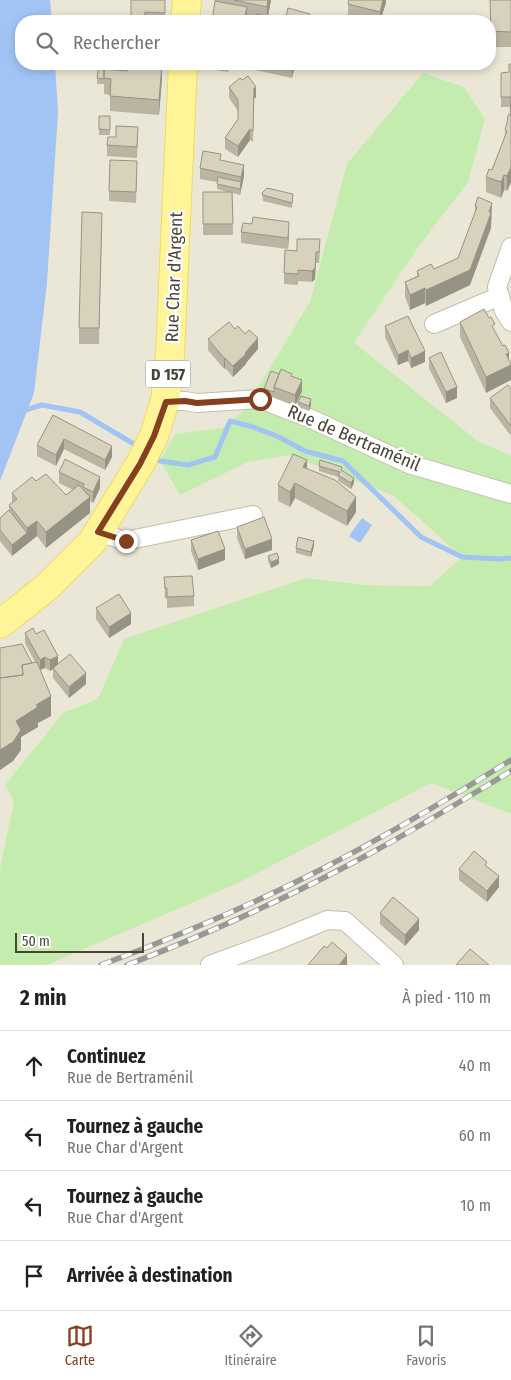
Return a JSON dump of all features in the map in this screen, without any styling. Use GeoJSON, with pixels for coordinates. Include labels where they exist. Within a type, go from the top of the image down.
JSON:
{"type":"FeatureCollection","features":[{"type":"Feature","properties":{"kind":"main road"},"geometry":{"type":"LineString","coordinates":[[186,15],[187,0]]}},
{"type":"Feature","properties":{"kind":"main road","name":"Rue Char d'Argent"},"geometry":{"type":"LineString","coordinates":[[0,624],[47,588],[92,542],[140,464],[154,436],[166,402],[170,354],[183,70]]}},
{"type":"Feature","properties":{"kind":"street"},"geometry":{"type":"LineString","coordinates":[[511,248],[497,287],[504,311],[511,322]]}},
{"type":"Feature","properties":{"kind":"street"},"geometry":{"type":"LineString","coordinates":[[434,324],[500,296]]}},
{"type":"Feature","properties":{"kind":"street","name":"Rue de Bertraménil"},"geometry":{"type":"LineString","coordinates":[[166,402],[185,401],[197,403],[260,399],[309,418],[409,464],[511,494]]}},
{"type":"Feature","properties":{"kind":"street"},"geometry":{"type":"LineString","coordinates":[[98,532],[126,541],[253,514]]}},
{"type":"Feature","properties":{"kind":"street"},"geometry":{"type":"LineString","coordinates":[[210,965],[281,940],[327,920],[345,921],[394,965]]}},
{"type":"Feature","properties":{"kind":"shaded area"},"geometry":{"type":"Polygon","coordinates":[[[0,0],[511,0],[511,619],[432,783],[511,814],[511,965],[0,965],[0,0]]]}},
{"type":"Feature","properties":{"kind":"green space"},"geometry":{"type":"Polygon","coordinates":[[[423,73],[464,87],[485,119],[468,182],[419,246],[354,343],[478,441],[511,456],[511,814],[431,783],[240,882],[47,965],[0,965],[0,869],[14,801],[5,785],[63,713],[98,699],[124,639],[306,578],[364,585],[430,586],[462,557],[394,496],[289,455],[248,462],[180,495],[160,461],[175,434],[222,428],[244,410],[310,302],[347,164],[423,73]]]}},
{"type":"Feature","properties":{"kind":"water"},"geometry":{"type":"Polygon","coordinates":[[[0,0],[50,0],[51,15],[15,15],[15,70],[55,70],[58,112],[47,283],[34,393],[0,481],[0,0]]]}},
{"type":"Feature","properties":{"kind":"water"},"geometry":{"type":"Polygon","coordinates":[[[362,518],[372,525],[360,543],[349,536],[362,518]]]}},
{"type":"Feature","properties":{"kind":"building"},"geometry":{"type":"Polygon","coordinates":[[[131,0],[165,0],[165,13],[145,12],[144,15],[131,15],[131,0]]]}},
{"type":"Feature","properties":{"kind":"building"},"geometry":{"type":"Polygon","coordinates":[[[234,0],[268,0],[267,7],[234,0]]]}},
{"type":"Feature","properties":{"kind":"building"},"geometry":{"type":"Polygon","coordinates":[[[349,0],[383,0],[380,12],[348,4],[349,0]]]}},
{"type":"Feature","properties":{"kind":"building"},"geometry":{"type":"Polygon","coordinates":[[[490,0],[511,0],[511,32],[496,31],[496,15],[490,15],[490,0]]]}},
{"type":"Feature","properties":{"kind":"building"},"geometry":{"type":"Polygon","coordinates":[[[215,1],[247,7],[245,15],[213,15],[215,1]]]}},
{"type":"Feature","properties":{"kind":"building"},"geometry":{"type":"Polygon","coordinates":[[[288,8],[310,14],[310,15],[286,15],[288,8]]]}},
{"type":"Feature","properties":{"kind":"building"},"geometry":{"type":"Polygon","coordinates":[[[509,64],[511,64],[511,97],[501,97],[501,73],[509,72],[509,64]]]}},
{"type":"Feature","properties":{"kind":"building"},"geometry":{"type":"Polygon","coordinates":[[[98,70],[104,70],[104,79],[97,78],[98,70]]]}},
{"type":"Feature","properties":{"kind":"building"},"geometry":{"type":"Polygon","coordinates":[[[104,70],[162,70],[159,100],[110,96],[111,79],[104,78],[104,70]]]}},
{"type":"Feature","properties":{"kind":"building"},"geometry":{"type":"Polygon","coordinates":[[[248,76],[256,87],[254,88],[253,131],[250,129],[238,146],[225,138],[238,119],[238,100],[229,87],[240,78],[242,80],[248,76]]]}},
{"type":"Feature","properties":{"kind":"building"},"geometry":{"type":"Polygon","coordinates":[[[511,97],[511,167],[507,176],[504,175],[501,182],[486,177],[489,169],[492,170],[507,131],[505,130],[508,115],[510,115],[511,97]]]}},
{"type":"Feature","properties":{"kind":"building"},"geometry":{"type":"Polygon","coordinates":[[[99,116],[110,116],[110,130],[99,129],[99,116]]]}},
{"type":"Feature","properties":{"kind":"building"},"geometry":{"type":"Polygon","coordinates":[[[116,126],[138,127],[137,147],[107,145],[108,137],[116,137],[116,126]]]}},
{"type":"Feature","properties":{"kind":"building"},"geometry":{"type":"Polygon","coordinates":[[[203,151],[221,154],[220,160],[244,165],[241,177],[200,168],[203,151]]]}},
{"type":"Feature","properties":{"kind":"building"},"geometry":{"type":"Polygon","coordinates":[[[110,160],[137,161],[136,192],[109,191],[110,160]]]}},
{"type":"Feature","properties":{"kind":"building"},"geometry":{"type":"Polygon","coordinates":[[[218,177],[241,182],[240,189],[217,184],[218,177]]]}},
{"type":"Feature","properties":{"kind":"building"},"geometry":{"type":"Polygon","coordinates":[[[267,188],[293,194],[292,203],[263,195],[262,193],[267,188]]]}},
{"type":"Feature","properties":{"kind":"building"},"geometry":{"type":"Polygon","coordinates":[[[203,192],[232,192],[233,224],[203,224],[203,192]]]}},
{"type":"Feature","properties":{"kind":"building"},"geometry":{"type":"Polygon","coordinates":[[[478,197],[492,203],[489,212],[491,213],[470,270],[426,290],[425,288],[410,295],[405,282],[419,276],[417,271],[431,264],[434,269],[458,258],[477,207],[475,206],[478,197]]]}},
{"type":"Feature","properties":{"kind":"building"},"geometry":{"type":"Polygon","coordinates":[[[82,212],[102,213],[99,328],[79,328],[82,212]]]}},
{"type":"Feature","properties":{"kind":"building"},"geometry":{"type":"Polygon","coordinates":[[[253,217],[289,222],[288,238],[241,232],[243,223],[252,224],[253,217]]]}},
{"type":"Feature","properties":{"kind":"building"},"geometry":{"type":"Polygon","coordinates":[[[297,239],[320,239],[319,252],[316,252],[315,268],[312,271],[298,270],[298,274],[284,273],[285,250],[297,251],[297,239]]]}},
{"type":"Feature","properties":{"kind":"building"},"geometry":{"type":"Polygon","coordinates":[[[484,309],[495,324],[492,326],[509,353],[506,354],[511,364],[486,377],[460,322],[484,309]]]}},
{"type":"Feature","properties":{"kind":"building"},"geometry":{"type":"Polygon","coordinates":[[[408,316],[425,351],[411,358],[408,350],[398,355],[385,326],[408,316]]]}},
{"type":"Feature","properties":{"kind":"building"},"geometry":{"type":"Polygon","coordinates":[[[229,322],[235,329],[238,326],[245,334],[249,330],[258,338],[246,354],[233,366],[208,339],[229,322]]]}},
{"type":"Feature","properties":{"kind":"building"},"geometry":{"type":"Polygon","coordinates":[[[441,352],[457,387],[446,392],[429,358],[441,352]]]}},
{"type":"Feature","properties":{"kind":"building"},"geometry":{"type":"Polygon","coordinates":[[[281,369],[292,374],[291,376],[302,380],[295,395],[274,387],[281,369]]]}},
{"type":"Feature","properties":{"kind":"building"},"geometry":{"type":"Polygon","coordinates":[[[271,371],[279,374],[274,392],[264,389],[271,371]]]}},
{"type":"Feature","properties":{"kind":"building"},"geometry":{"type":"Polygon","coordinates":[[[508,385],[511,389],[511,426],[490,398],[508,385]]]}},
{"type":"Feature","properties":{"kind":"building"},"geometry":{"type":"Polygon","coordinates":[[[301,396],[311,399],[309,406],[298,402],[301,396]]]}},
{"type":"Feature","properties":{"kind":"building"},"geometry":{"type":"Polygon","coordinates":[[[53,415],[112,446],[105,460],[64,439],[56,455],[37,445],[53,415]]]}},
{"type":"Feature","properties":{"kind":"building"},"geometry":{"type":"Polygon","coordinates":[[[293,454],[307,460],[303,467],[335,480],[356,497],[347,511],[295,483],[290,492],[278,485],[293,454]]]}},
{"type":"Feature","properties":{"kind":"building"},"geometry":{"type":"Polygon","coordinates":[[[65,459],[100,477],[93,492],[83,487],[84,484],[59,472],[65,459]]]}},
{"type":"Feature","properties":{"kind":"building"},"geometry":{"type":"Polygon","coordinates":[[[320,460],[342,467],[341,470],[354,478],[351,483],[338,475],[340,472],[319,466],[320,460]]]}},
{"type":"Feature","properties":{"kind":"building"},"geometry":{"type":"Polygon","coordinates":[[[46,474],[66,495],[79,485],[90,497],[46,532],[37,521],[27,528],[9,505],[17,499],[12,493],[32,477],[36,481],[46,474]]]}},
{"type":"Feature","properties":{"kind":"building"},"geometry":{"type":"Polygon","coordinates":[[[9,510],[27,533],[12,545],[0,530],[0,518],[9,510]]]}},
{"type":"Feature","properties":{"kind":"building"},"geometry":{"type":"Polygon","coordinates":[[[264,517],[272,539],[245,549],[237,527],[264,517]]]}},
{"type":"Feature","properties":{"kind":"building"},"geometry":{"type":"Polygon","coordinates":[[[218,531],[225,549],[198,559],[191,540],[218,531]]]}},
{"type":"Feature","properties":{"kind":"building"},"geometry":{"type":"Polygon","coordinates":[[[298,537],[314,541],[311,552],[296,548],[298,537]]]}},
{"type":"Feature","properties":{"kind":"building"},"geometry":{"type":"Polygon","coordinates":[[[277,553],[279,559],[271,562],[268,556],[277,553]]]}},
{"type":"Feature","properties":{"kind":"building"},"geometry":{"type":"Polygon","coordinates":[[[192,576],[194,596],[167,597],[164,577],[192,576]]]}},
{"type":"Feature","properties":{"kind":"building"},"geometry":{"type":"Polygon","coordinates":[[[119,594],[131,613],[109,627],[96,608],[119,594]]]}},
{"type":"Feature","properties":{"kind":"building"},"geometry":{"type":"Polygon","coordinates":[[[33,628],[36,634],[44,630],[58,656],[50,660],[45,657],[40,660],[25,633],[33,628]]]}},
{"type":"Feature","properties":{"kind":"building"},"geometry":{"type":"Polygon","coordinates":[[[22,644],[32,663],[22,665],[23,675],[0,678],[0,648],[22,644]]]}},
{"type":"Feature","properties":{"kind":"building"},"geometry":{"type":"Polygon","coordinates":[[[70,654],[86,673],[69,687],[53,668],[70,654]]]}},
{"type":"Feature","properties":{"kind":"building"},"geometry":{"type":"Polygon","coordinates":[[[37,662],[51,696],[16,721],[21,730],[13,742],[0,750],[0,678],[23,675],[22,665],[37,662]]]}},
{"type":"Feature","properties":{"kind":"building"},"geometry":{"type":"Polygon","coordinates":[[[474,851],[487,862],[485,865],[499,876],[487,891],[459,869],[474,851]]]}},
{"type":"Feature","properties":{"kind":"building"},"geometry":{"type":"Polygon","coordinates":[[[393,897],[419,919],[405,935],[380,913],[393,897]]]}},
{"type":"Feature","properties":{"kind":"building"},"geometry":{"type":"Polygon","coordinates":[[[332,942],[347,955],[339,965],[308,965],[324,946],[327,948],[332,942]]]}},
{"type":"Feature","properties":{"kind":"building"},"geometry":{"type":"Polygon","coordinates":[[[470,949],[489,965],[456,965],[470,949]]]}},
{"type":"Feature","properties":{"kind":"waterway"},"geometry":{"type":"LineString","coordinates":[[22,411],[42,405],[80,412],[139,447]]}},
{"type":"Feature","properties":{"kind":"waterway"},"geometry":{"type":"LineString","coordinates":[[153,456],[160,461],[188,465],[215,457],[230,421],[253,427],[279,437],[305,451],[343,461],[421,537],[462,557],[511,558]]}},
{"type":"Feature","properties":{"kind":"railway"},"geometry":{"type":"LineString","coordinates":[[101,965],[209,922],[314,873],[414,819],[511,760]]}},
{"type":"Feature","properties":{"kind":"railway"},"geometry":{"type":"LineString","coordinates":[[127,965],[220,927],[311,884],[407,833],[511,771]]}},
{"type":"Feature","properties":{"kind":"route"},"geometry":{"type":"LineString","coordinates":[[126,541],[98,532],[140,464],[154,436],[166,402],[185,401],[197,403],[260,399]]}}]}
